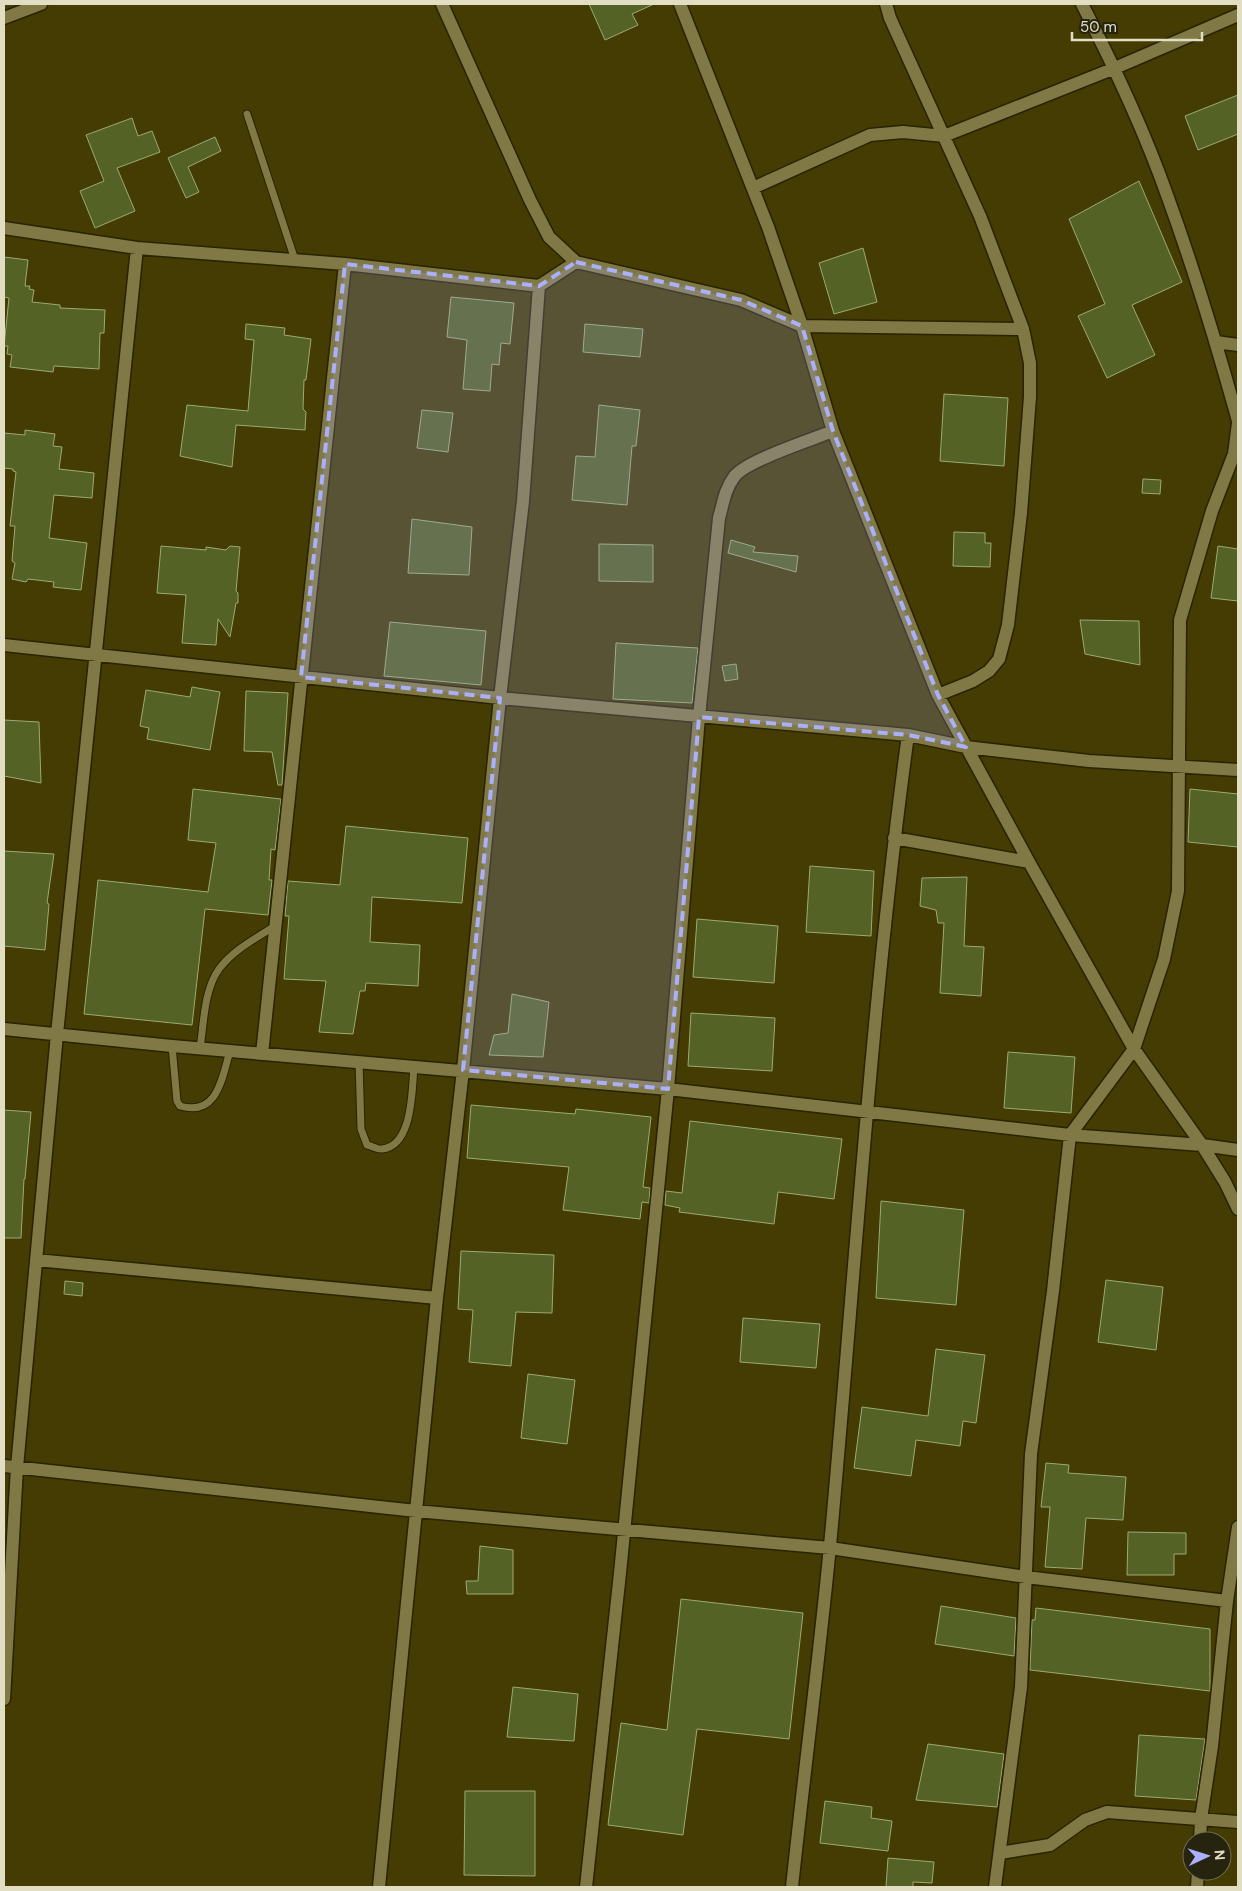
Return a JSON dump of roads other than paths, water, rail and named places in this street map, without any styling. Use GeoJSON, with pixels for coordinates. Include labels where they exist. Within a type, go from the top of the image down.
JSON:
{"type":"FeatureCollection","features":[{"type":"Feature","properties":{"kind":"street"},"geometry":{"type":"LineString","coordinates":[[4,18],[41,4]]}},
{"type":"Feature","properties":{"kind":"street"},"geometry":{"type":"LineString","coordinates":[[442,4],[545,230],[549,237],[576,262],[742,300],[802,326],[1023,329]]}},
{"type":"Feature","properties":{"kind":"street"},"geometry":{"type":"LineString","coordinates":[[680,4],[753,188],[802,326],[833,432],[938,695],[1028,862],[1134,1048],[1202,1145],[1225,1182],[1238,1210]]}},
{"type":"Feature","properties":{"kind":"street"},"geometry":{"type":"LineString","coordinates":[[886,4],[890,18],[980,216],[1023,329],[1030,363],[1030,397],[1021,513],[1008,625],[1000,659],[989,671],[973,681],[938,695]]}},
{"type":"Feature","properties":{"kind":"street"},"geometry":{"type":"LineString","coordinates":[[996,1887],[1021,1687],[1031,1454],[1053,1291],[1070,1135],[1134,1048],[1164,960],[1178,891],[1180,620],[1212,511],[1234,454],[1238,422],[1216,342],[1167,194],[1115,68],[1082,4]]}},
{"type":"Feature","properties":{"kind":"street"},"geometry":{"type":"LineString","coordinates":[[753,188],[870,136],[903,132],[944,136],[1115,68],[1238,15]]}},
{"type":"Feature","properties":{"kind":"street"},"geometry":{"type":"LineString","coordinates":[[4,228],[137,248],[345,264],[539,286],[576,262]]}},
{"type":"Feature","properties":{"kind":"street"},"geometry":{"type":"LineString","coordinates":[[4,1698],[6,1625],[17,1468],[36,1260],[57,1034],[137,248]]}},
{"type":"Feature","properties":{"kind":"street"},"geometry":{"type":"LineString","coordinates":[[262,1054],[345,264]]}},
{"type":"Feature","properties":{"kind":"street"},"geometry":{"type":"LineString","coordinates":[[379,1887],[437,1298],[463,1070],[500,698],[522,501],[539,286]]}},
{"type":"Feature","properties":{"kind":"street"},"geometry":{"type":"LineString","coordinates":[[1216,342],[1238,345]]}},
{"type":"Feature","properties":{"kind":"street"},"geometry":{"type":"LineString","coordinates":[[586,1887],[625,1529],[668,1089],[699,717],[719,518],[726,493],[734,476],[756,461],[833,432]]}},
{"type":"Feature","properties":{"kind":"street"},"geometry":{"type":"LineString","coordinates":[[4,645],[500,698],[908,736],[966,748],[1089,761],[1238,770]]}},
{"type":"Feature","properties":{"kind":"street"},"geometry":{"type":"LineString","coordinates":[[792,1887],[830,1548],[866,1112],[894,838],[908,736]]}},
{"type":"Feature","properties":{"kind":"street"},"geometry":{"type":"LineString","coordinates":[[894,838],[1028,862]]}},
{"type":"Feature","properties":{"kind":"street"},"geometry":{"type":"LineString","coordinates":[[4,1029],[172,1046],[668,1089],[1070,1135],[1202,1145],[1238,1150]]}},
{"type":"Feature","properties":{"kind":"street"},"geometry":{"type":"LineString","coordinates":[[36,1260],[437,1298]]}},
{"type":"Feature","properties":{"kind":"street"},"geometry":{"type":"LineString","coordinates":[[4,1466],[416,1511],[830,1548],[1026,1577],[1227,1601]]}},
{"type":"Feature","properties":{"kind":"street"},"geometry":{"type":"LineString","coordinates":[[1200,1831],[1212,1746],[1227,1601],[1238,1527]]}},
{"type":"Feature","properties":{"kind":"street"},"geometry":{"type":"LineString","coordinates":[[1000,1853],[1050,1845],[1085,1820],[1107,1812],[1238,1822]]}},
{"type":"Feature","properties":{"kind":"lane"},"geometry":{"type":"LineString","coordinates":[[247,114],[295,260]]}},
{"type":"Feature","properties":{"kind":"lane"},"geometry":{"type":"LineString","coordinates":[[200,1048],[209,992],[219,969],[240,948],[275,926]]}},
{"type":"Feature","properties":{"kind":"lane"},"geometry":{"type":"LineString","coordinates":[[172,1046],[176,1101],[185,1108],[203,1106],[213,1098],[218,1089],[230,1050]]}},
{"type":"Feature","properties":{"kind":"lane"},"geometry":{"type":"LineString","coordinates":[[360,1061],[361,1129],[367,1144],[381,1150],[393,1146],[405,1130],[414,1066]]}}]}
